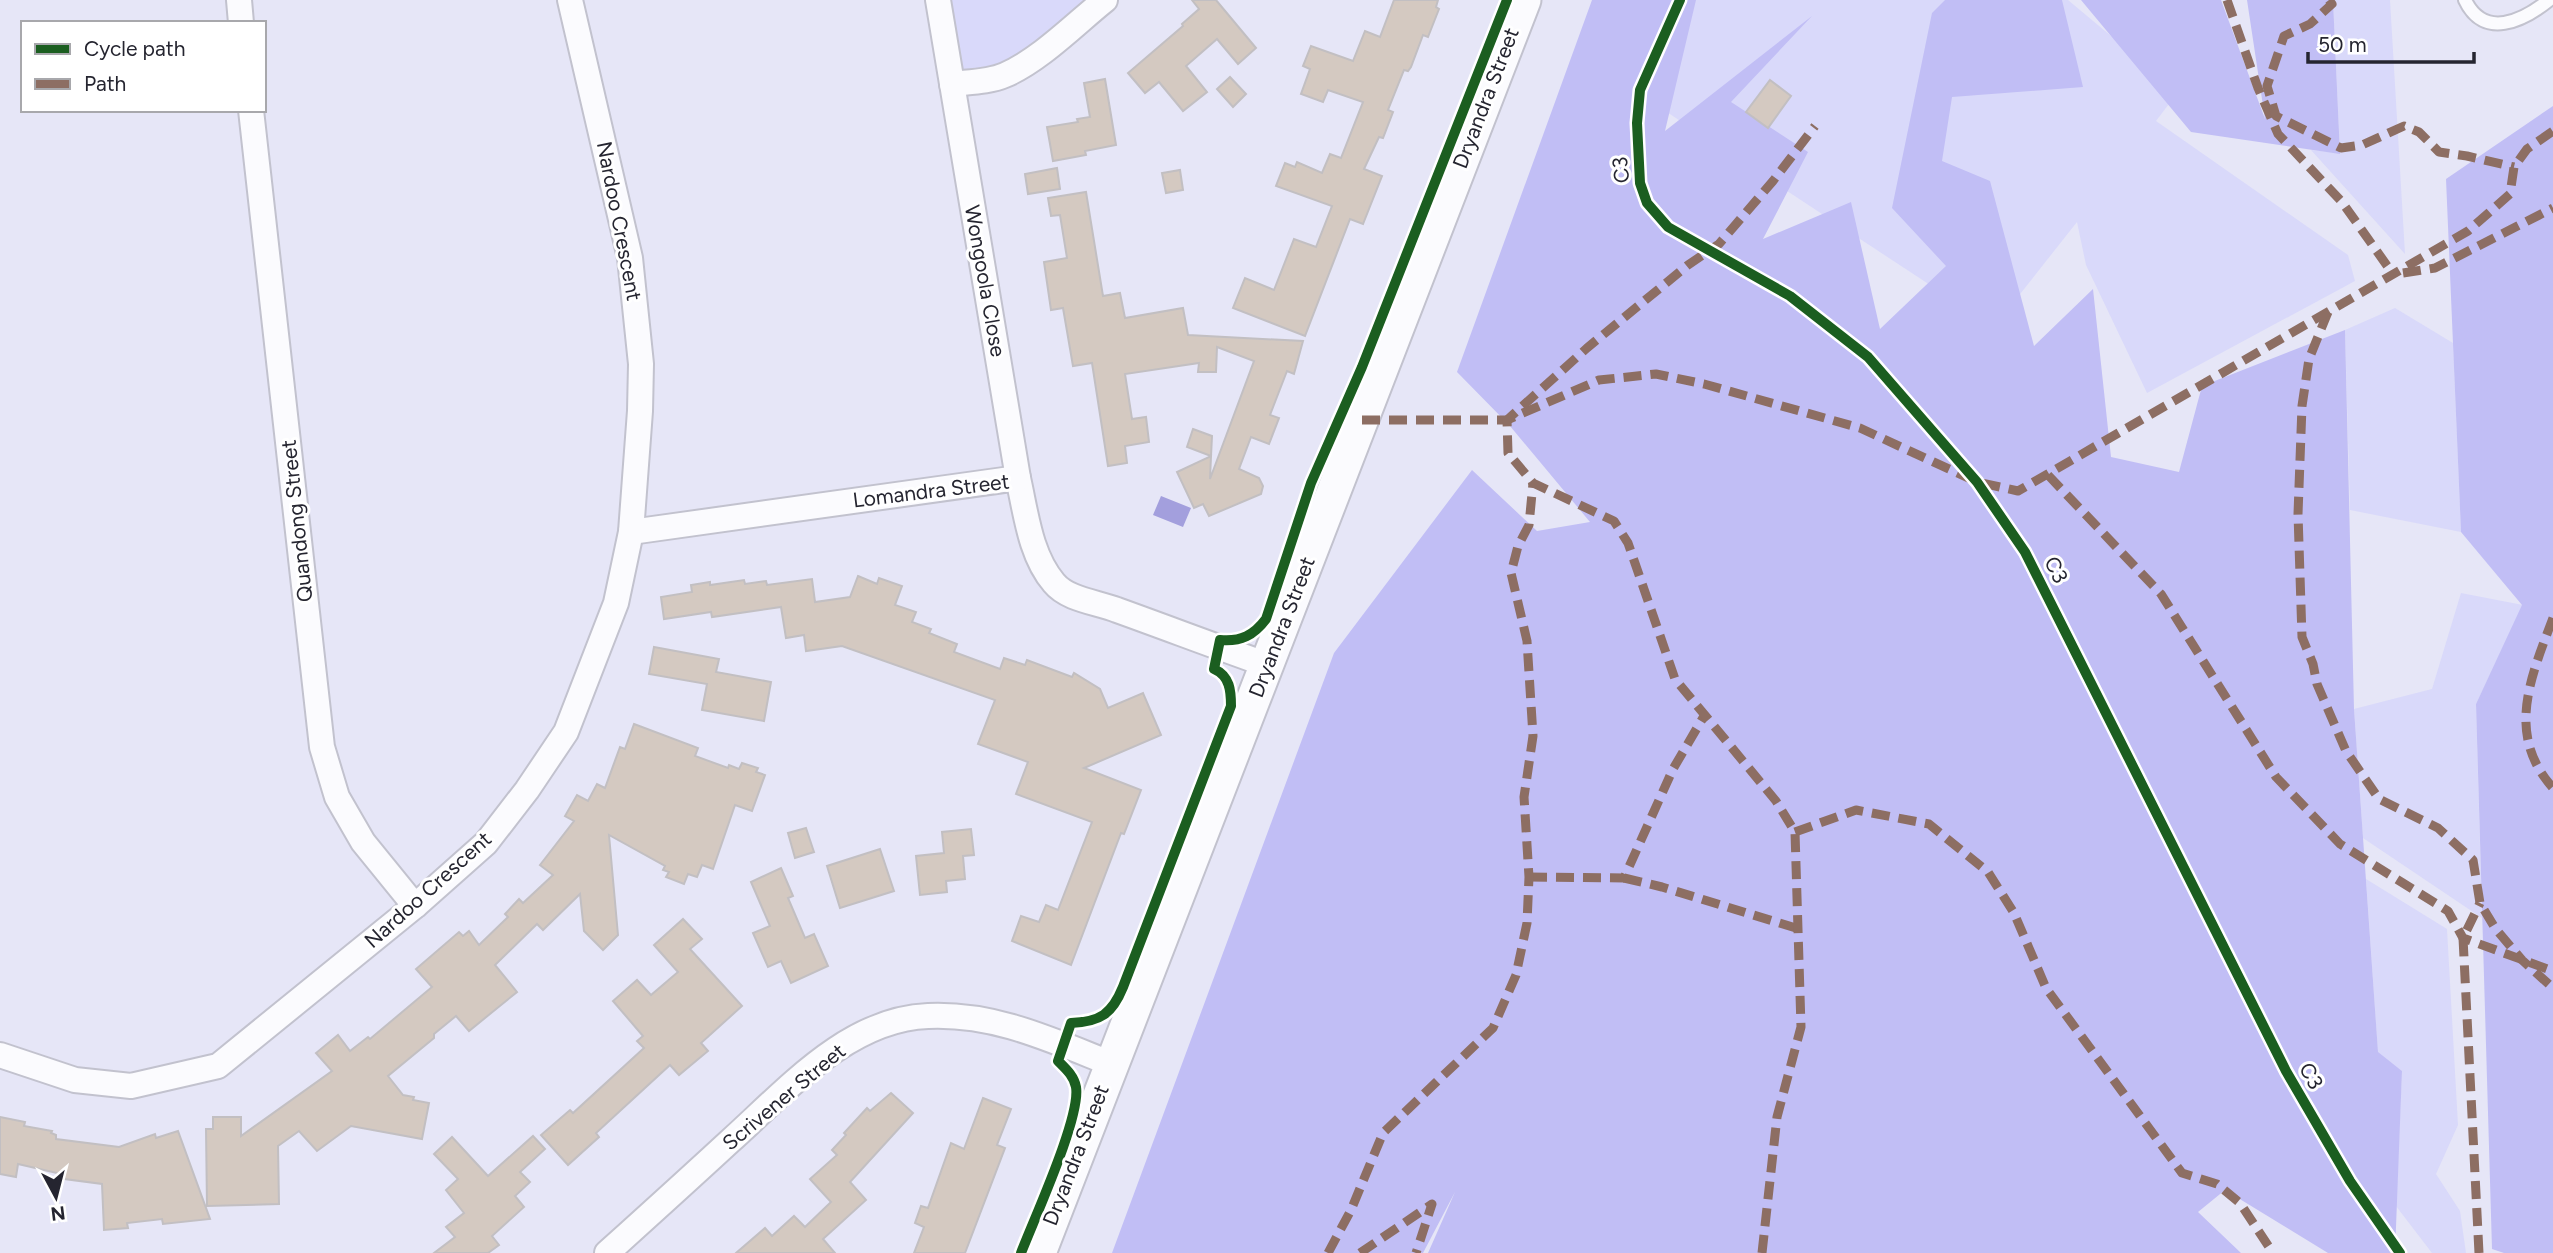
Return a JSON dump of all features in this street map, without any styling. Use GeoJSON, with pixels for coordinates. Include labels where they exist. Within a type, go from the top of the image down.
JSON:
{"type":"FeatureCollection","features":[{"type":"Feature","properties":{"kind":"street"},"geometry":{"type":"LineString","coordinates":[[239,0],[241,21]]}},
{"type":"Feature","properties":{"kind":"street","name":"Nardoo Crescent"},"geometry":{"type":"LineString","coordinates":[[0,1055],[75,1080],[131,1086],[218,1066],[415,906],[485,843],[527,790],[566,732],[616,603],[631,532],[641,363],[630,258],[570,0]]}},
{"type":"Feature","properties":{"kind":"street","name":"Wongoola Close"},"geometry":{"type":"LineString","coordinates":[[938,0],[1018,478]]}},
{"type":"Feature","properties":{"kind":"street"},"geometry":{"type":"LineString","coordinates":[[952,84],[978,82],[1004,75],[1028,62],[1105,0]]}},
{"type":"Feature","properties":{"kind":"street","name":"Dryandra Street"},"geometry":{"type":"LineString","coordinates":[[1039,1253],[1524,0]]}},
{"type":"Feature","properties":{"kind":"street","name":"Quandong Street"},"geometry":{"type":"LineString","coordinates":[[251,112],[323,747],[337,797],[363,842],[415,906]]}},
{"type":"Feature","properties":{"kind":"street","name":"Lomandra Street"},"geometry":{"type":"LineString","coordinates":[[631,532],[1018,478],[1030,534],[1041,565],[1055,586],[1079,599],[1109,607],[1268,665]]}},
{"type":"Feature","properties":{"kind":"street","name":"Scrivener Street"},"geometry":{"type":"LineString","coordinates":[[607,1253],[807,1072],[844,1044],[886,1024],[926,1016],[969,1017],[1009,1024],[1112,1064]]}},
{"type":"Feature","properties":{"kind":"lane"},"geometry":{"type":"LineString","coordinates":[[2465,0],[2484,22],[2501,24],[2533,13],[2549,0]]}},
{"type":"Feature","properties":{"kind":"shaded area"},"geometry":{"type":"Polygon","coordinates":[[[938,0],[1105,0],[1028,62],[952,84],[938,0]]]}},
{"type":"Feature","properties":{"kind":"shaded area"},"geometry":{"type":"Polygon","coordinates":[[[1592,0],[1696,0],[1665,131],[1812,16],[1731,102],[1808,152],[1763,239],[1851,202],[1880,329],[1946,266],[1892,208],[1932,13],[1945,0],[2062,0],[2083,87],[1952,97],[1942,161],[1990,181],[2034,346],[2093,289],[2111,457],[2179,472],[2202,386],[2345,330],[2354,709],[2378,1052],[2402,1071],[2395,1253],[2328,1253],[2225,1190],[2198,1212],[2241,1253],[1428,1253],[1455,1192],[1423,1253],[1112,1253],[1334,653],[1472,470],[1537,531],[1590,522],[1510,426],[1457,372],[1592,0]]]}},
{"type":"Feature","properties":{"kind":"shaded area"},"geometry":{"type":"Polygon","coordinates":[[[1689,0],[2068,0],[2178,92],[2156,121],[2348,255],[2355,281],[2147,393],[2086,265],[2077,222],[1994,327],[1647,99],[1689,0]]]}},
{"type":"Feature","properties":{"kind":"shaded area"},"geometry":{"type":"Polygon","coordinates":[[[2081,0],[2221,0],[2265,119],[2247,0],[2333,0],[2340,154],[2191,132],[2081,0]]]}},
{"type":"Feature","properties":{"kind":"shaded area"},"geometry":{"type":"Polygon","coordinates":[[[2333,0],[2390,0],[2405,254],[2311,150],[2340,153],[2333,0]]]}},
{"type":"Feature","properties":{"kind":"shaded area"},"geometry":{"type":"Polygon","coordinates":[[[2553,106],[2553,1253],[2504,1253],[2492,1249],[2476,704],[2522,605],[2461,532],[2446,179],[2553,106]]]}},
{"type":"Feature","properties":{"kind":"shaded area"},"geometry":{"type":"Polygon","coordinates":[[[2395,308],[2453,343],[2461,532],[2350,510],[2345,330],[2395,308]]]}},
{"type":"Feature","properties":{"kind":"shaded area"},"geometry":{"type":"Polygon","coordinates":[[[1161,496],[1191,508],[1183,527],[1153,515],[1161,496]]]}},
{"type":"Feature","properties":{"kind":"shaded area"},"geometry":{"type":"Polygon","coordinates":[[[2461,593],[2523,605],[2476,704],[2482,918],[2363,838],[2354,709],[2432,689],[2461,593]]]}},
{"type":"Feature","properties":{"kind":"shaded area"},"geometry":{"type":"Polygon","coordinates":[[[2366,879],[2447,929],[2458,1125],[2436,1174],[2460,1211],[2466,1253],[2432,1253],[2396,1206],[2402,1071],[2378,1053],[2366,879]]]}},
{"type":"Feature","properties":{"kind":"building"},"geometry":{"type":"Polygon","coordinates":[[[1192,0],[1216,0],[1256,48],[1238,64],[1217,39],[1186,66],[1207,92],[1183,111],[1159,82],[1145,93],[1128,73],[1199,9],[1192,0]]]}},
{"type":"Feature","properties":{"kind":"building"},"geometry":{"type":"Polygon","coordinates":[[[1394,0],[1438,0],[1436,7],[1439,9],[1428,37],[1423,35],[1411,67],[1408,71],[1404,70],[1388,110],[1393,112],[1383,138],[1379,137],[1364,169],[1382,176],[1363,224],[1350,219],[1305,336],[1233,308],[1245,278],[1274,290],[1294,239],[1316,247],[1332,206],[1276,186],[1285,163],[1295,167],[1297,162],[1322,173],[1330,154],[1341,158],[1363,102],[1328,90],[1323,102],[1301,94],[1310,69],[1303,66],[1311,46],[1353,61],[1365,31],[1380,37],[1394,0]]]}},
{"type":"Feature","properties":{"kind":"building"},"geometry":{"type":"Polygon","coordinates":[[[1230,77],[1246,94],[1233,107],[1217,89],[1230,77]]]}},
{"type":"Feature","properties":{"kind":"building"},"geometry":{"type":"Polygon","coordinates":[[[1105,79],[1116,145],[1085,151],[1086,155],[1053,161],[1047,127],[1078,122],[1077,119],[1090,117],[1084,83],[1105,79]]]}},
{"type":"Feature","properties":{"kind":"building"},"geometry":{"type":"Polygon","coordinates":[[[1770,80],[1791,96],[1768,128],[1746,112],[1770,80]]]}},
{"type":"Feature","properties":{"kind":"building"},"geometry":{"type":"Polygon","coordinates":[[[1057,168],[1060,189],[1028,194],[1025,174],[1057,168]]]}},
{"type":"Feature","properties":{"kind":"building"},"geometry":{"type":"Polygon","coordinates":[[[1180,170],[1183,190],[1166,193],[1162,173],[1180,170]]]}},
{"type":"Feature","properties":{"kind":"building"},"geometry":{"type":"Polygon","coordinates":[[[1086,192],[1103,296],[1120,293],[1125,318],[1183,308],[1188,335],[1303,341],[1294,374],[1287,371],[1270,415],[1279,418],[1269,444],[1251,437],[1239,469],[1259,478],[1263,486],[1261,494],[1209,516],[1203,504],[1194,508],[1177,472],[1211,456],[1210,479],[1254,361],[1217,347],[1216,372],[1198,372],[1199,363],[1125,374],[1132,419],[1146,417],[1149,442],[1125,446],[1127,463],[1108,466],[1092,363],[1073,366],[1063,308],[1051,310],[1044,262],[1067,258],[1060,215],[1051,216],[1048,198],[1086,192]]]}},
{"type":"Feature","properties":{"kind":"building"},"geometry":{"type":"Polygon","coordinates":[[[1193,429],[1212,436],[1211,456],[1187,447],[1193,429]]]}},
{"type":"Feature","properties":{"kind":"building"},"geometry":{"type":"Polygon","coordinates":[[[858,576],[877,584],[879,578],[902,586],[895,605],[916,612],[912,622],[931,629],[929,633],[957,644],[954,652],[1000,669],[1004,658],[1025,665],[1027,660],[1072,677],[1074,673],[1100,689],[1108,708],[1143,693],[1161,735],[1084,768],[1141,790],[1124,834],[1121,833],[1071,965],[1012,941],[1021,916],[1039,922],[1046,905],[1058,910],[1092,822],[1016,794],[1028,762],[978,744],[995,700],[842,646],[806,651],[804,635],[786,638],[781,607],[712,617],[711,612],[664,619],[661,597],[692,592],[691,585],[744,580],[745,584],[766,581],[767,585],[812,579],[815,602],[850,597],[858,576]]]}},
{"type":"Feature","properties":{"kind":"building"},"geometry":{"type":"Polygon","coordinates":[[[654,647],[719,659],[716,672],[771,682],[764,721],[702,710],[707,684],[649,674],[654,647]]]}},
{"type":"Feature","properties":{"kind":"building"},"geometry":{"type":"Polygon","coordinates":[[[634,724],[698,748],[695,756],[728,768],[729,765],[739,769],[742,763],[758,768],[756,772],[765,775],[752,811],[735,805],[713,869],[702,865],[697,877],[688,874],[684,884],[666,877],[669,872],[663,870],[665,866],[609,835],[618,935],[603,950],[584,931],[580,894],[543,930],[537,924],[495,965],[517,992],[469,1031],[456,1016],[388,1076],[403,1095],[429,1103],[422,1139],[351,1126],[317,1151],[299,1131],[278,1146],[279,1204],[207,1206],[206,1129],[213,1129],[213,1117],[241,1117],[241,1136],[332,1071],[316,1053],[338,1035],[350,1051],[368,1037],[370,1039],[432,987],[416,969],[459,932],[463,936],[469,931],[479,945],[508,917],[505,914],[519,899],[523,903],[553,875],[540,865],[574,821],[565,816],[577,795],[588,801],[597,784],[605,788],[620,747],[625,749],[634,724]]]}},
{"type":"Feature","properties":{"kind":"building"},"geometry":{"type":"Polygon","coordinates":[[[806,828],[814,852],[795,858],[788,833],[806,828]]]}},
{"type":"Feature","properties":{"kind":"building"},"geometry":{"type":"Polygon","coordinates":[[[971,829],[974,855],[963,856],[965,879],[946,881],[947,892],[920,895],[916,856],[944,853],[942,832],[971,829]]]}},
{"type":"Feature","properties":{"kind":"building"},"geometry":{"type":"Polygon","coordinates":[[[880,849],[894,891],[840,908],[827,866],[880,849]]]}},
{"type":"Feature","properties":{"kind":"building"},"geometry":{"type":"Polygon","coordinates":[[[781,868],[793,896],[788,898],[805,938],[814,934],[828,966],[791,983],[781,961],[768,967],[753,933],[770,926],[751,882],[781,868]]]}},
{"type":"Feature","properties":{"kind":"building"},"geometry":{"type":"Polygon","coordinates":[[[683,919],[702,939],[690,949],[742,1006],[701,1043],[708,1051],[679,1075],[670,1065],[596,1133],[599,1137],[568,1165],[541,1135],[570,1110],[573,1113],[644,1048],[637,1041],[643,1036],[613,1001],[637,980],[651,995],[678,972],[654,945],[683,919]]]}},
{"type":"Feature","properties":{"kind":"building"},"geometry":{"type":"Polygon","coordinates":[[[891,1093],[913,1113],[850,1182],[866,1200],[823,1239],[835,1253],[736,1253],[765,1228],[772,1236],[794,1216],[805,1227],[831,1202],[810,1179],[837,1155],[832,1150],[867,1108],[870,1111],[891,1093]]]}},
{"type":"Feature","properties":{"kind":"building"},"geometry":{"type":"Polygon","coordinates":[[[983,1098],[1011,1109],[997,1145],[1005,1148],[965,1253],[914,1253],[924,1227],[915,1223],[921,1206],[928,1208],[951,1143],[964,1149],[983,1098]]]}},
{"type":"Feature","properties":{"kind":"building"},"geometry":{"type":"Polygon","coordinates":[[[0,1117],[25,1122],[24,1126],[52,1131],[56,1139],[119,1147],[155,1134],[156,1138],[178,1131],[210,1219],[163,1224],[162,1219],[127,1223],[128,1228],[104,1230],[102,1184],[57,1178],[57,1173],[18,1164],[16,1177],[0,1174],[0,1117]]]}},
{"type":"Feature","properties":{"kind":"building"},"geometry":{"type":"Polygon","coordinates":[[[533,1136],[545,1149],[520,1172],[530,1182],[515,1196],[524,1207],[492,1236],[499,1245],[488,1253],[434,1253],[455,1237],[446,1227],[464,1213],[446,1190],[458,1179],[434,1154],[452,1137],[488,1176],[533,1136]]]}},
{"type":"Feature","properties":{"kind":"marked path"},"geometry":{"type":"LineString","coordinates":[[2227,0],[2258,88],[2278,134],[2342,202],[2393,274]]}},
{"type":"Feature","properties":{"kind":"marked path"},"geometry":{"type":"LineString","coordinates":[[2329,0],[2332,4],[2310,24],[2284,36],[2267,86],[2276,116],[2341,148],[2362,145],[2404,126],[2419,132],[2439,152],[2514,167]]}},
{"type":"Feature","properties":{"kind":"marked path"},"geometry":{"type":"LineString","coordinates":[[1762,1253],[1777,1117],[1801,1027],[1795,832],[1776,801],[1675,679],[1628,543],[1614,521],[1533,483],[1508,453],[1507,420],[1587,348],[1688,265],[1719,244],[1773,181],[1815,126]]}},
{"type":"Feature","properties":{"kind":"marked path"},"geometry":{"type":"LineString","coordinates":[[1362,420],[1507,420],[1599,380],[1656,374],[1704,384],[1860,428],[1977,482],[2018,491],[2468,231],[2510,194],[2514,167],[2527,149],[2553,131]]}},
{"type":"Feature","properties":{"kind":"marked path"},"geometry":{"type":"LineString","coordinates":[[2403,273],[2435,268],[2553,208]]}},
{"type":"Feature","properties":{"kind":"marked path"},"geometry":{"type":"LineString","coordinates":[[2328,312],[2309,359],[2302,406],[2298,514],[2302,637],[2313,664],[2317,684],[2346,751],[2379,799],[2438,828],[2473,860],[2480,903],[2495,928],[2522,960],[2553,988]]}},
{"type":"Feature","properties":{"kind":"marked path"},"geometry":{"type":"LineString","coordinates":[[2048,475],[2161,594],[2276,777],[2340,844],[2448,911],[2463,938],[2553,971]]}},
{"type":"Feature","properties":{"kind":"marked path"},"geometry":{"type":"LineString","coordinates":[[1328,1253],[1351,1210],[1383,1133],[1493,1028],[1516,975],[1527,923],[1529,877],[1524,797],[1533,736],[1527,641],[1511,573],[1518,546],[1529,525],[1533,483]]}},
{"type":"Feature","properties":{"kind":"marked path"},"geometry":{"type":"LineString","coordinates":[[2553,618],[2531,683],[2526,726],[2538,768],[2553,788]]}},
{"type":"Feature","properties":{"kind":"marked path"},"geometry":{"type":"LineString","coordinates":[[1529,877],[1624,878],[1673,769],[1704,716]]}},
{"type":"Feature","properties":{"kind":"marked path"},"geometry":{"type":"LineString","coordinates":[[1795,832],[1856,810],[1929,824],[1988,872],[2014,913],[2046,988],[2182,1173],[2217,1184],[2240,1203],[2273,1253]]}},
{"type":"Feature","properties":{"kind":"marked path"},"geometry":{"type":"LineString","coordinates":[[1624,878],[1799,929]]}},
{"type":"Feature","properties":{"kind":"marked path"},"geometry":{"type":"LineString","coordinates":[[2479,1253],[2463,938],[2480,903]]}},
{"type":"Feature","properties":{"kind":"marked path"},"geometry":{"type":"LineString","coordinates":[[1360,1253],[1432,1204],[1416,1253]]}},
{"type":"Feature","properties":{"kind":"cycle path"},"geometry":{"type":"LineString","coordinates":[[1021,1253],[1064,1144],[1076,1101],[1073,1079],[1058,1061],[1071,1023],[1090,1021],[1104,1015],[1123,987],[1231,706],[1226,680],[1214,669],[1220,640],[1234,640],[1246,636],[1266,619],[1311,483],[1362,367],[1507,0]]}},
{"type":"Feature","properties":{"kind":"cycle path","name":"C3"},"geometry":{"type":"LineString","coordinates":[[1680,0],[1640,90],[1637,123],[1640,183],[1647,203],[1668,227],[1790,296],[1868,357],[1977,482],[2025,552],[2286,1071],[2350,1181],[2400,1253]]}}]}
